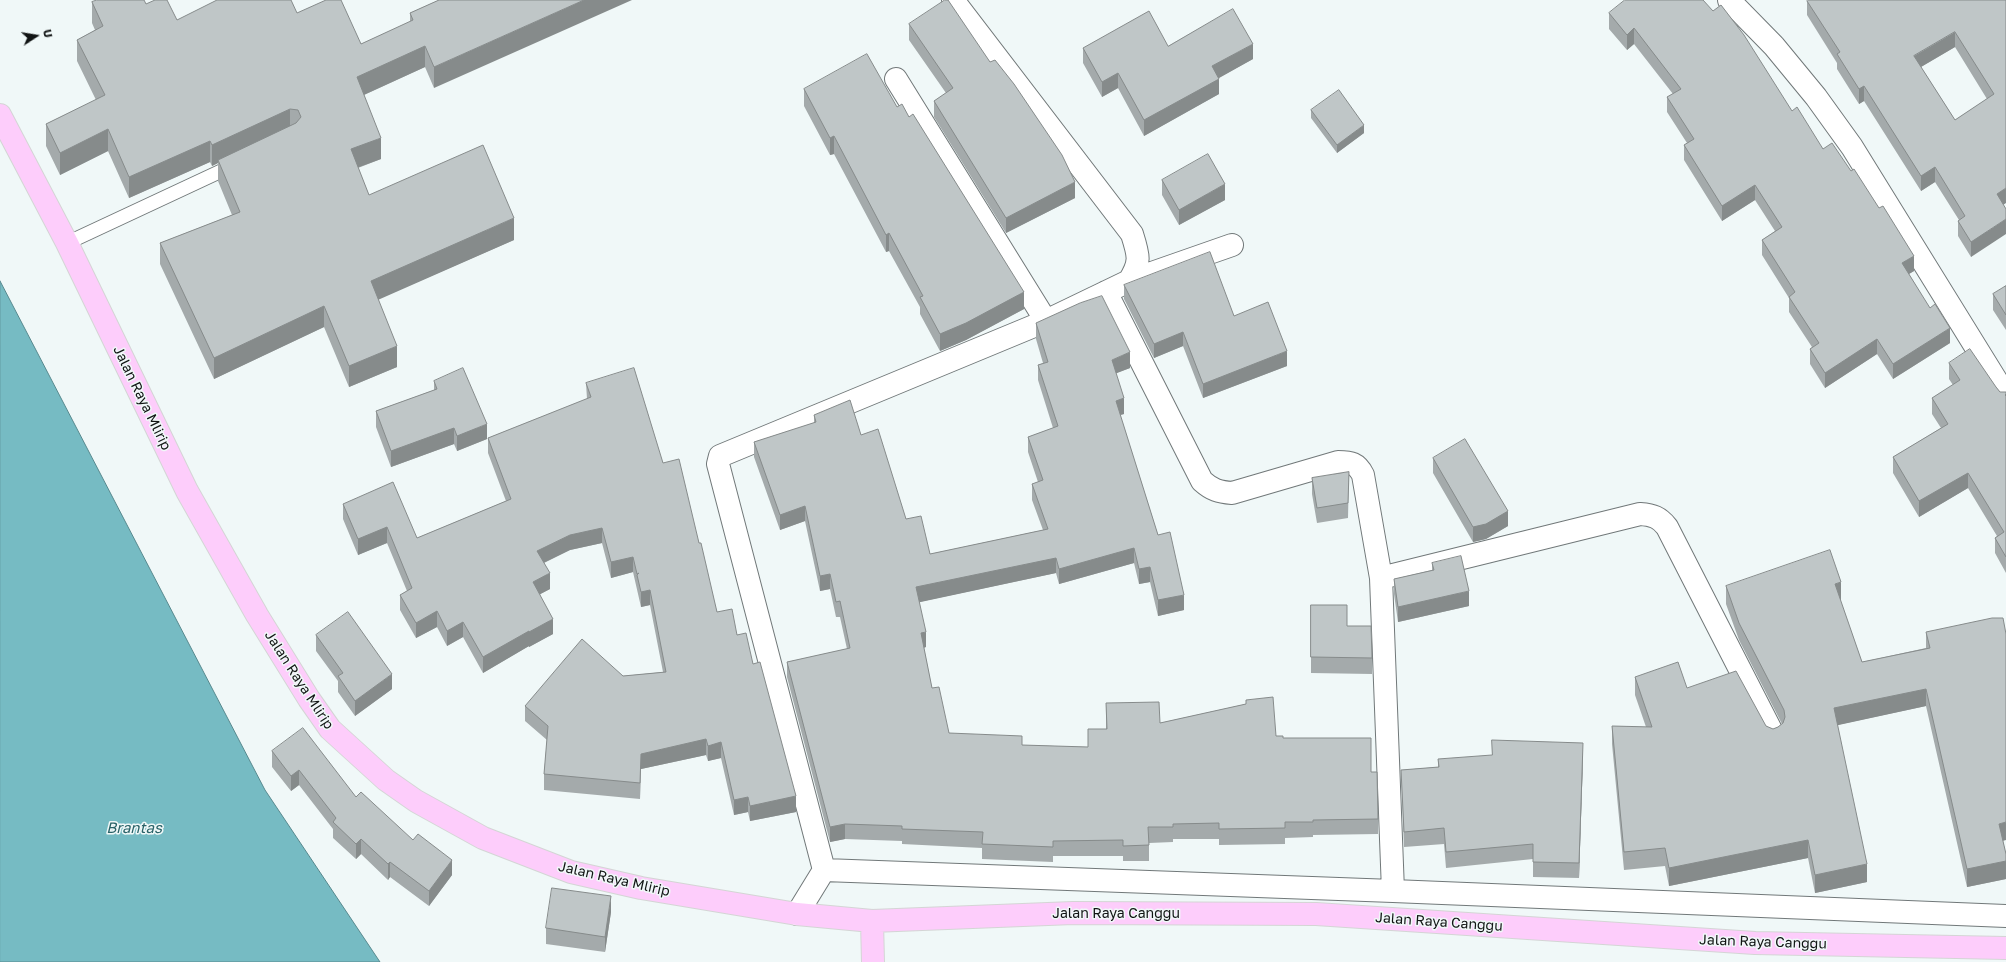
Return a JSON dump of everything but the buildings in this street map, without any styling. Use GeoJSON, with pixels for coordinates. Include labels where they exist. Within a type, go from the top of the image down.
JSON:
{"type":"FeatureCollection","features":[{"type":"Feature","properties":{"kind":"main road","name":"Jalan Raya Mlirip"},"geometry":{"type":"LineString","coordinates":[[0,115],[67,244],[191,498],[257,615],[309,699],[330,729],[356,755],[386,780],[416,801],[483,838],[571,872],[641,888],[797,914],[872,921]]}},
{"type":"Feature","properties":{"kind":"main road","name":"Jalan Raya Canggu"},"geometry":{"type":"LineString","coordinates":[[872,921],[1073,913],[1316,914],[1755,943],[2006,948]]}},
{"type":"Feature","properties":{"kind":"main road"},"geometry":{"type":"LineString","coordinates":[[872,921],[873,962]]}},
{"type":"Feature","properties":{"kind":"street"},"geometry":{"type":"LineString","coordinates":[[952,0],[1132,234],[1138,252],[1137,268],[1129,281]]}},
{"type":"Feature","properties":{"kind":"street"},"geometry":{"type":"LineString","coordinates":[[1729,0],[1774,46],[1816,97],[1852,147],[2006,396]]}},
{"type":"Feature","properties":{"kind":"street"},"geometry":{"type":"LineString","coordinates":[[896,79],[1046,321]]}},
{"type":"Feature","properties":{"kind":"street"},"geometry":{"type":"LineString","coordinates":[[797,914],[824,870],[718,464],[719,459],[723,453],[1046,321],[1129,281],[1232,245]]}},
{"type":"Feature","properties":{"kind":"street"},"geometry":{"type":"LineString","coordinates":[[1106,292],[1202,481],[1210,489],[1232,493],[1338,462],[1353,463],[1359,467],[1363,475],[1381,578],[1393,891]]}},
{"type":"Feature","properties":{"kind":"street"},"geometry":{"type":"LineString","coordinates":[[1381,578],[1640,514],[1659,518],[1667,527],[1773,734]]}},
{"type":"Feature","properties":{"kind":"street"},"geometry":{"type":"LineString","coordinates":[[824,870],[2006,916]]}},
{"type":"Feature","properties":{"kind":"lane"},"geometry":{"type":"LineString","coordinates":[[67,244],[244,160]]}},
{"type":"Feature","properties":{"kind":"water","name":"Brantas"},"geometry":{"type":"Polygon","coordinates":[[[0,281],[265,790],[380,962],[0,962],[0,281]]]}}]}
